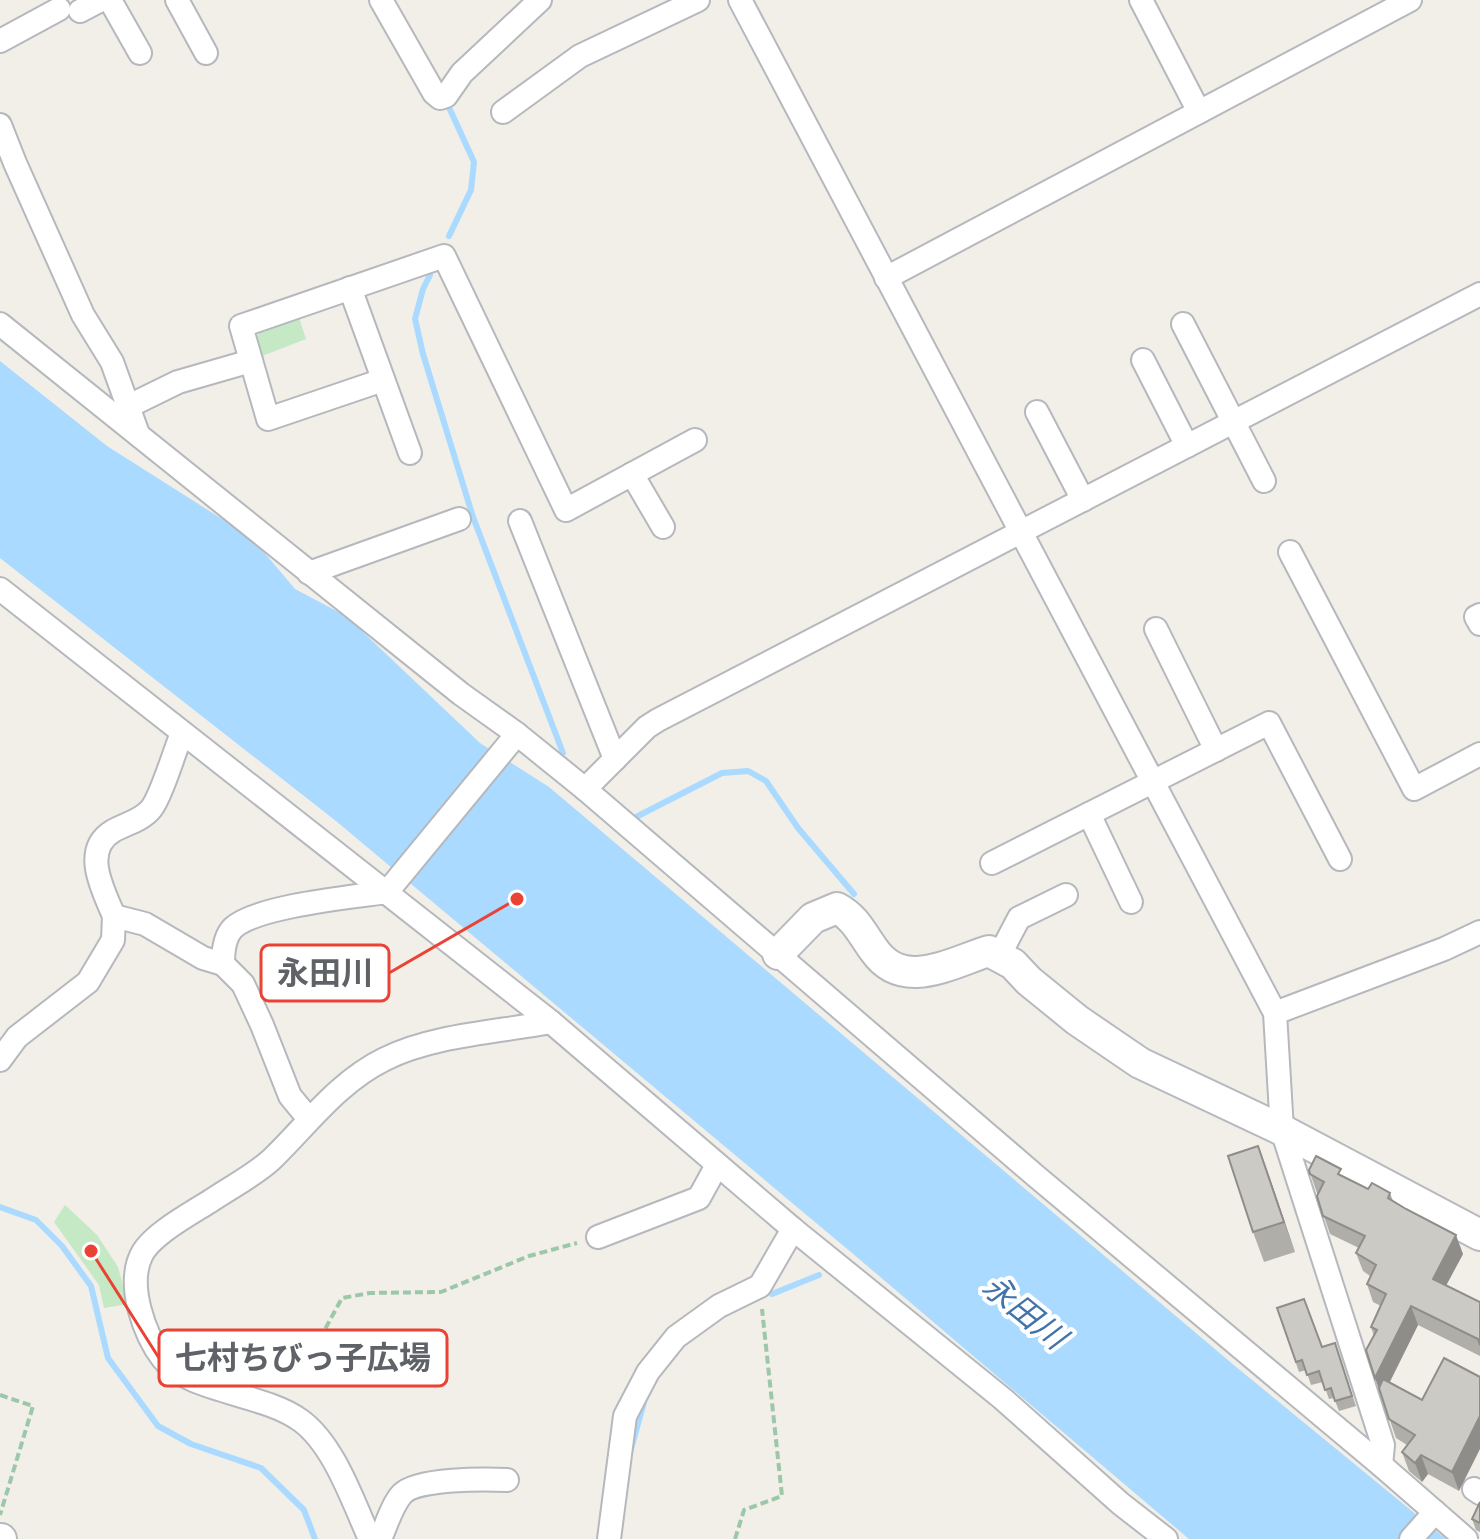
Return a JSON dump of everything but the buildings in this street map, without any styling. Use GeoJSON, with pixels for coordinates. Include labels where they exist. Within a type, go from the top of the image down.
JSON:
{"type":"FeatureCollection","features":[{"type":"Feature","properties":{"kind":"street"},"geometry":{"type":"LineString","coordinates":[[0,41],[101,0]]}},
{"type":"Feature","properties":{"kind":"street"},"geometry":{"type":"LineString","coordinates":[[110,0],[140,53]]}},
{"type":"Feature","properties":{"kind":"street"},"geometry":{"type":"LineString","coordinates":[[177,0],[206,53]]}},
{"type":"Feature","properties":{"kind":"street"},"geometry":{"type":"LineString","coordinates":[[381,0],[434,93],[440,98],[446,96],[462,73],[540,0]]}},
{"type":"Feature","properties":{"kind":"street"},"geometry":{"type":"LineString","coordinates":[[503,112],[580,56],[698,0]]}},
{"type":"Feature","properties":{"kind":"street"},"geometry":{"type":"LineString","coordinates":[[740,0],[1275,1013],[1282,1130],[1383,1445],[1381,1465]]}},
{"type":"Feature","properties":{"kind":"street"},"geometry":{"type":"LineString","coordinates":[[1141,0],[1199,112]]}},
{"type":"Feature","properties":{"kind":"street"},"geometry":{"type":"LineString","coordinates":[[886,278],[1410,0]]}},
{"type":"Feature","properties":{"kind":"street"},"geometry":{"type":"LineString","coordinates":[[0,125],[83,315],[112,362],[138,434]]}},
{"type":"Feature","properties":{"kind":"street"},"geometry":{"type":"LineString","coordinates":[[383,380],[268,419],[241,326],[444,256],[566,510],[695,440]]}},
{"type":"Feature","properties":{"kind":"street"},"geometry":{"type":"LineString","coordinates":[[350,288],[410,453]]}},
{"type":"Feature","properties":{"kind":"street"},"geometry":{"type":"LineString","coordinates":[[585,789],[647,727],[658,720],[1480,294]]}},
{"type":"Feature","properties":{"kind":"street"},"geometry":{"type":"LineString","coordinates":[[0,324],[461,694],[585,789],[1037,1177],[1466,1539]]}},
{"type":"Feature","properties":{"kind":"street"},"geometry":{"type":"LineString","coordinates":[[1183,324],[1264,481]]}},
{"type":"Feature","properties":{"kind":"street"},"geometry":{"type":"LineString","coordinates":[[1143,360],[1187,446]]}},
{"type":"Feature","properties":{"kind":"street"},"geometry":{"type":"LineString","coordinates":[[129,406],[178,382],[251,361]]}},
{"type":"Feature","properties":{"kind":"street"},"geometry":{"type":"LineString","coordinates":[[1037,412],[1083,500]]}},
{"type":"Feature","properties":{"kind":"street"},"geometry":{"type":"LineString","coordinates":[[632,474],[663,527]]}},
{"type":"Feature","properties":{"kind":"street"},"geometry":{"type":"LineString","coordinates":[[309,573],[459,519]]}},
{"type":"Feature","properties":{"kind":"street"},"geometry":{"type":"LineString","coordinates":[[520,521],[615,759]]}},
{"type":"Feature","properties":{"kind":"street"},"geometry":{"type":"LineString","coordinates":[[1290,552],[1414,789],[1480,754]]}},
{"type":"Feature","properties":{"kind":"street"},"geometry":{"type":"LineString","coordinates":[[0,589],[551,1022],[793,1229],[1003,1399],[1121,1504],[1166,1539]]}},
{"type":"Feature","properties":{"kind":"street"},"geometry":{"type":"LineString","coordinates":[[1480,615],[1476,617],[1480,624]]}},
{"type":"Feature","properties":{"kind":"street"},"geometry":{"type":"LineString","coordinates":[[1156,629],[1216,750]]}},
{"type":"Feature","properties":{"kind":"street"},"geometry":{"type":"LineString","coordinates":[[992,863],[1269,723],[1340,859]]}},
{"type":"Feature","properties":{"kind":"street"},"geometry":{"type":"LineString","coordinates":[[0,1060],[17,1037],[88,982],[113,940],[114,916],[101,884],[96,864],[97,849],[101,840],[113,831],[151,809],[182,733]]}},
{"type":"Feature","properties":{"kind":"street"},"geometry":{"type":"LineString","coordinates":[[223,964],[223,950],[228,937],[234,928],[253,917],[311,903],[387,892],[517,734]]}},
{"type":"Feature","properties":{"kind":"street"},"geometry":{"type":"LineString","coordinates":[[1089,814],[1131,902]]}},
{"type":"Feature","properties":{"kind":"street"},"geometry":{"type":"LineString","coordinates":[[999,956],[1019,918],[1066,895]]}},
{"type":"Feature","properties":{"kind":"street"},"geometry":{"type":"LineString","coordinates":[[778,954],[813,918],[837,908],[847,913],[875,953],[899,973],[917,973],[989,951],[1013,964],[1077,1020],[1140,1063],[1282,1130],[1480,1235]]}},
{"type":"Feature","properties":{"kind":"street"},"geometry":{"type":"LineString","coordinates":[[114,916],[145,924],[203,958],[223,964],[243,984],[290,1096],[309,1119]]}},
{"type":"Feature","properties":{"kind":"street"},"geometry":{"type":"LineString","coordinates":[[1275,1013],[1444,949],[1480,932]]}},
{"type":"Feature","properties":{"kind":"street"},"geometry":{"type":"LineString","coordinates":[[370,1539],[326,1446],[301,1421],[268,1403],[196,1381],[179,1373],[165,1361],[154,1345],[143,1318],[137,1295],[137,1266],[142,1252],[166,1230],[270,1162],[309,1119],[355,1077],[385,1059],[420,1045],[551,1022]]}},
{"type":"Feature","properties":{"kind":"street"},"geometry":{"type":"LineString","coordinates":[[598,1237],[699,1198],[717,1165]]}},
{"type":"Feature","properties":{"kind":"street"},"geometry":{"type":"LineString","coordinates":[[609,1539],[625,1416],[648,1372],[676,1337],[719,1306],[760,1286],[793,1229]]}},
{"type":"Feature","properties":{"kind":"street"},"geometry":{"type":"LineString","coordinates":[[380,1539],[403,1493],[415,1487],[467,1479],[507,1480]]}},
{"type":"Feature","properties":{"kind":"street"},"geometry":{"type":"LineString","coordinates":[[1411,1539],[1433,1514]]}},
{"type":"Feature","properties":{"kind":"path"},"geometry":{"type":"LineString","coordinates":[[241,1394],[311,1355],[342,1298],[370,1293],[441,1292],[529,1256],[598,1237]]}},
{"type":"Feature","properties":{"kind":"path"},"geometry":{"type":"LineString","coordinates":[[735,1539],[744,1510],[782,1496],[760,1286]]}},
{"type":"Feature","properties":{"kind":"path"},"geometry":{"type":"LineString","coordinates":[[0,1395],[33,1406],[0,1515]]}},
{"type":"Feature","properties":{"kind":"green space"},"geometry":{"type":"Polygon","coordinates":[[[298,315],[306,339],[262,356],[257,338],[260,329],[298,315]]]}},
{"type":"Feature","properties":{"kind":"green space"},"geometry":{"type":"Polygon","coordinates":[[[65,1205],[97,1235],[118,1267],[128,1304],[104,1308],[99,1285],[54,1222],[65,1205]]]}},
{"type":"Feature","properties":{"kind":"water"},"geometry":{"type":"Polygon","coordinates":[[[0,361],[107,446],[252,538],[295,589],[346,616],[480,743],[549,787],[1235,1366],[1446,1539],[1189,1539],[336,821],[0,558],[0,361]]]}},
{"type":"Feature","properties":{"kind":"waterway"},"geometry":{"type":"LineString","coordinates":[[447,103],[474,162],[471,190],[449,236]]}},
{"type":"Feature","properties":{"kind":"waterway"},"geometry":{"type":"LineString","coordinates":[[430,275],[415,319],[423,354],[473,517],[563,753]]}},
{"type":"Feature","properties":{"kind":"waterway"},"geometry":{"type":"LineString","coordinates":[[636,817],[722,773],[748,771],[766,781],[798,828],[854,894]]}},
{"type":"Feature","properties":{"kind":"waterway"},"geometry":{"type":"LineString","coordinates":[[0,1207],[36,1220],[62,1246],[91,1286],[108,1358],[158,1426],[191,1444],[261,1468],[304,1510],[315,1539]]}},
{"type":"Feature","properties":{"kind":"waterway"},"geometry":{"type":"LineString","coordinates":[[772,1294],[819,1275]]}},
{"type":"Feature","properties":{"kind":"waterway"},"geometry":{"type":"LineString","coordinates":[[631,1449],[644,1402]]}},
{"type":"Feature","properties":{"kind":"place","name":"永田川"},"geometry":{"type":"Point","coordinates":[517,899]}},
{"type":"Feature","properties":{"kind":"place","name":"七村ちびっ子広場"},"geometry":{"type":"Point","coordinates":[91,1251]}}]}
